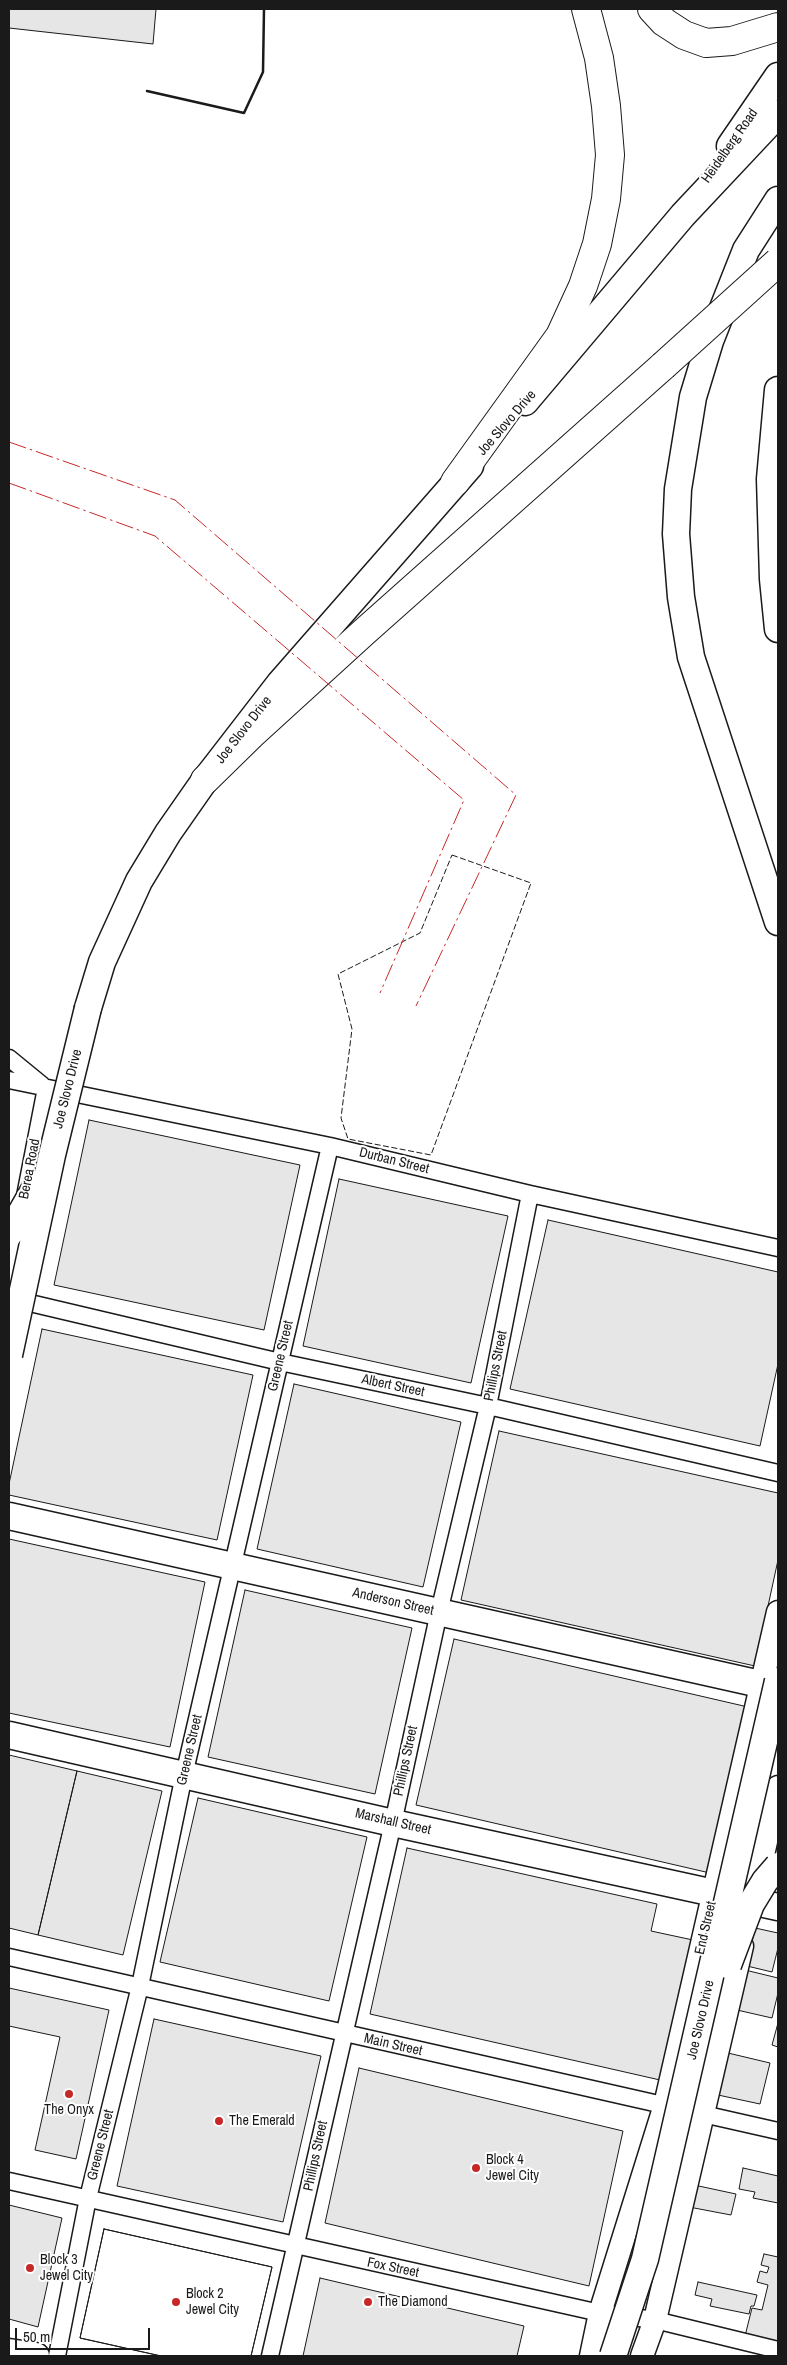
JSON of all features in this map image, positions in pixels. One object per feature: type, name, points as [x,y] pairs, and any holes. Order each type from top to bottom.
[{"type":"highway","points":[[455,482],[560,336],[583,286],[597,244],[606,198],[610,155],[606,106],[599,58],[586,9]]},
{"type":"highway","points":[[652,9],[664,22],[684,35],[706,43],[732,41],[778,27]]},
{"type":"highway","points":[[205,780],[251,735],[357,639],[778,262]]},
{"type":"main road","name":"Heidelberg Road","points":[[683,215],[778,76]]},
{"type":"main road","points":[[683,215],[778,114]]},
{"type":"main road","points":[[778,200],[746,250],[710,341],[693,397],[678,489],[676,534],[681,597],[691,657],[778,922]]},
{"type":"main road","name":"Joe Slovo Drive","points":[[9,1355],[52,1156],[88,1008],[102,962],[139,881],[168,833],[205,780],[280,683],[540,385],[683,215]]},
{"type":"main road","points":[[778,390],[776,433],[770,479],[772,570],[778,629]]},
{"type":"main road","points":[[9,1234],[52,1156]]},
{"type":"main road","name":"Anderson Street","points":[[9,1516],[773,1685]]},
{"type":"main road","name":"Joe Slovo Drive","points":[[613,2356],[645,2259],[690,2066],[773,1685]]},
{"type":"main road","name":"Marshall Street","points":[[9,1735],[393,1823],[778,1907]]},
{"type":"main road","points":[[690,2066],[751,1904],[765,1881],[778,1866]]},
{"type":"street","points":[[9,1058],[46,1088]]},
{"type":"street","name":"Durban Street","points":[[9,1080],[330,1146],[530,1194],[778,1248]]},
{"type":"street","name":"Berea Road","points":[[9,1280],[46,1088]]},
{"type":"street","name":"Greene Street","points":[[57,2356],[88,2198],[140,1986],[184,1775],[330,1146]]},
{"type":"street","name":"Phillips Street","points":[[270,2356],[393,1823],[439,1612],[488,1406],[530,1194]]},
{"type":"street","name":"Albert Street","points":[[9,1298],[280,1362],[488,1406],[778,1473]]},
{"type":"street","name":"End Street","points":[[591,2356],[600,2313],[665,2106],[715,1892],[773,1685],[778,1612]]},
{"type":"street","points":[[642,2356],[655,2320],[778,1787]]},
{"type":"street","name":"Main Street","points":[[9,1957],[778,2131]]},
{"type":"street","name":"Fox Street","points":[[9,2181],[600,2313],[655,2320],[778,2350]]},
{"type":"building","points":[[9,9],[156,9],[153,44],[9,28]]},
{"type":"building","points":[[89,1120],[300,1165],[264,1330],[54,1285]]},
{"type":"building","points":[[339,1179],[508,1216],[471,1383],[303,1346]]},
{"type":"building","points":[[548,1220],[778,1272],[778,1364],[760,1446],[510,1389]]},
{"type":"building","points":[[42,1329],[253,1375],[217,1540],[9,1495],[9,1484]]},
{"type":"building","points":[[294,1384],[461,1422],[423,1587],[257,1549]]},
{"type":"building","points":[[499,1431],[778,1493],[778,1560],[755,1666],[461,1600]]},
{"type":"building","points":[[9,1539],[205,1582],[170,1747],[9,1713]]},
{"type":"building","points":[[245,1590],[412,1628],[375,1794],[208,1757]]},
{"type":"building","points":[[454,1639],[748,1707],[710,1873],[416,1805]]},
{"type":"building","points":[[9,1755],[77,1771],[38,1935],[9,1928]]},
{"type":"building","points":[[77,1771],[162,1791],[123,1955],[38,1935]]},
{"type":"building","points":[[198,1798],[367,1837],[329,2001],[160,1962]]},
{"type":"building","points":[[407,1848],[657,1904],[651,1931],[693,1940],[660,2080],[370,2014]]},
{"type":"building","points":[[755,1928],[778,1933],[778,1948],[772,1972],[747,1966]]},
{"type":"building","points":[[745,1970],[778,1978],[778,1993],[772,2018],[737,2010]]},
{"type":"building","name":"The Onyx","points":[[9,1988],[109,2010],[76,2159],[35,2150],[60,2037],[9,2026]]},
{"type":"building","name":"The Emerald","points":[[154,2019],[321,2056],[283,2222],[117,2186]]},
{"type":"building","points":[[778,2023],[778,2047],[772,2045]]},
{"type":"building","points":[[728,2053],[770,2063],[760,2104],[718,2095]]},
{"type":"building","name":"Block 4 Jewel City","points":[[359,2068],[623,2131],[589,2286],[325,2223]]},
{"type":"building","points":[[743,2168],[778,2176],[778,2203],[753,2198],[755,2192],[739,2189]]},
{"type":"building","points":[[694,2185],[736,2194],[731,2215],[689,2207]]},
{"type":"building","name":"Block 3 Jewel City","points":[[9,2205],[62,2218],[38,2327],[9,2319]]},
{"type":"building","name":"Block 2 Jewel City","points":[[104,2229],[272,2267],[251,2356],[161,2356],[80,2338]]},
{"type":"building","name":"Block 2 Jewel City","points":[[104,2229],[272,2267],[251,2356],[161,2356],[80,2338]]},
{"type":"building","points":[[764,2254],[778,2257],[778,2344],[745,2336],[752,2308],[762,2310],[768,2285],[757,2282],[760,2271],[767,2273],[769,2267],[761,2265]]},
{"type":"building","name":"The Diamond","points":[[320,2278],[524,2326],[517,2356],[303,2356]]},
{"type":"building","points":[[698,2282],[757,2295],[754,2306],[751,2306],[749,2314],[710,2306],[712,2299],[695,2295]]},
{"type":"fence","points":[[452,855],[531,883],[431,1155],[348,1139],[341,1118],[352,1029],[338,974],[420,933],[452,855]]},
{"type":"wall","points":[[147,91],[244,113],[263,72],[264,9]]},
{"type":"power","points":[[9,442],[175,500],[516,795],[416,1006]]},
{"type":"power","points":[[9,483],[155,536],[464,800],[380,993]]},
{"type":"place","name":"The Onyx","points":[[69,2094]]},
{"type":"place","name":"The Emerald","points":[[219,2121]]},
{"type":"place","name":"Block 4 Jewel City","points":[[476,2168]]},
{"type":"place","name":"Block 3 Jewel City","points":[[30,2268]]},
{"type":"place","name":"Block 2 Jewel City","points":[[176,2302]]},
{"type":"place","name":"The Diamond","points":[[368,2302]]}]
